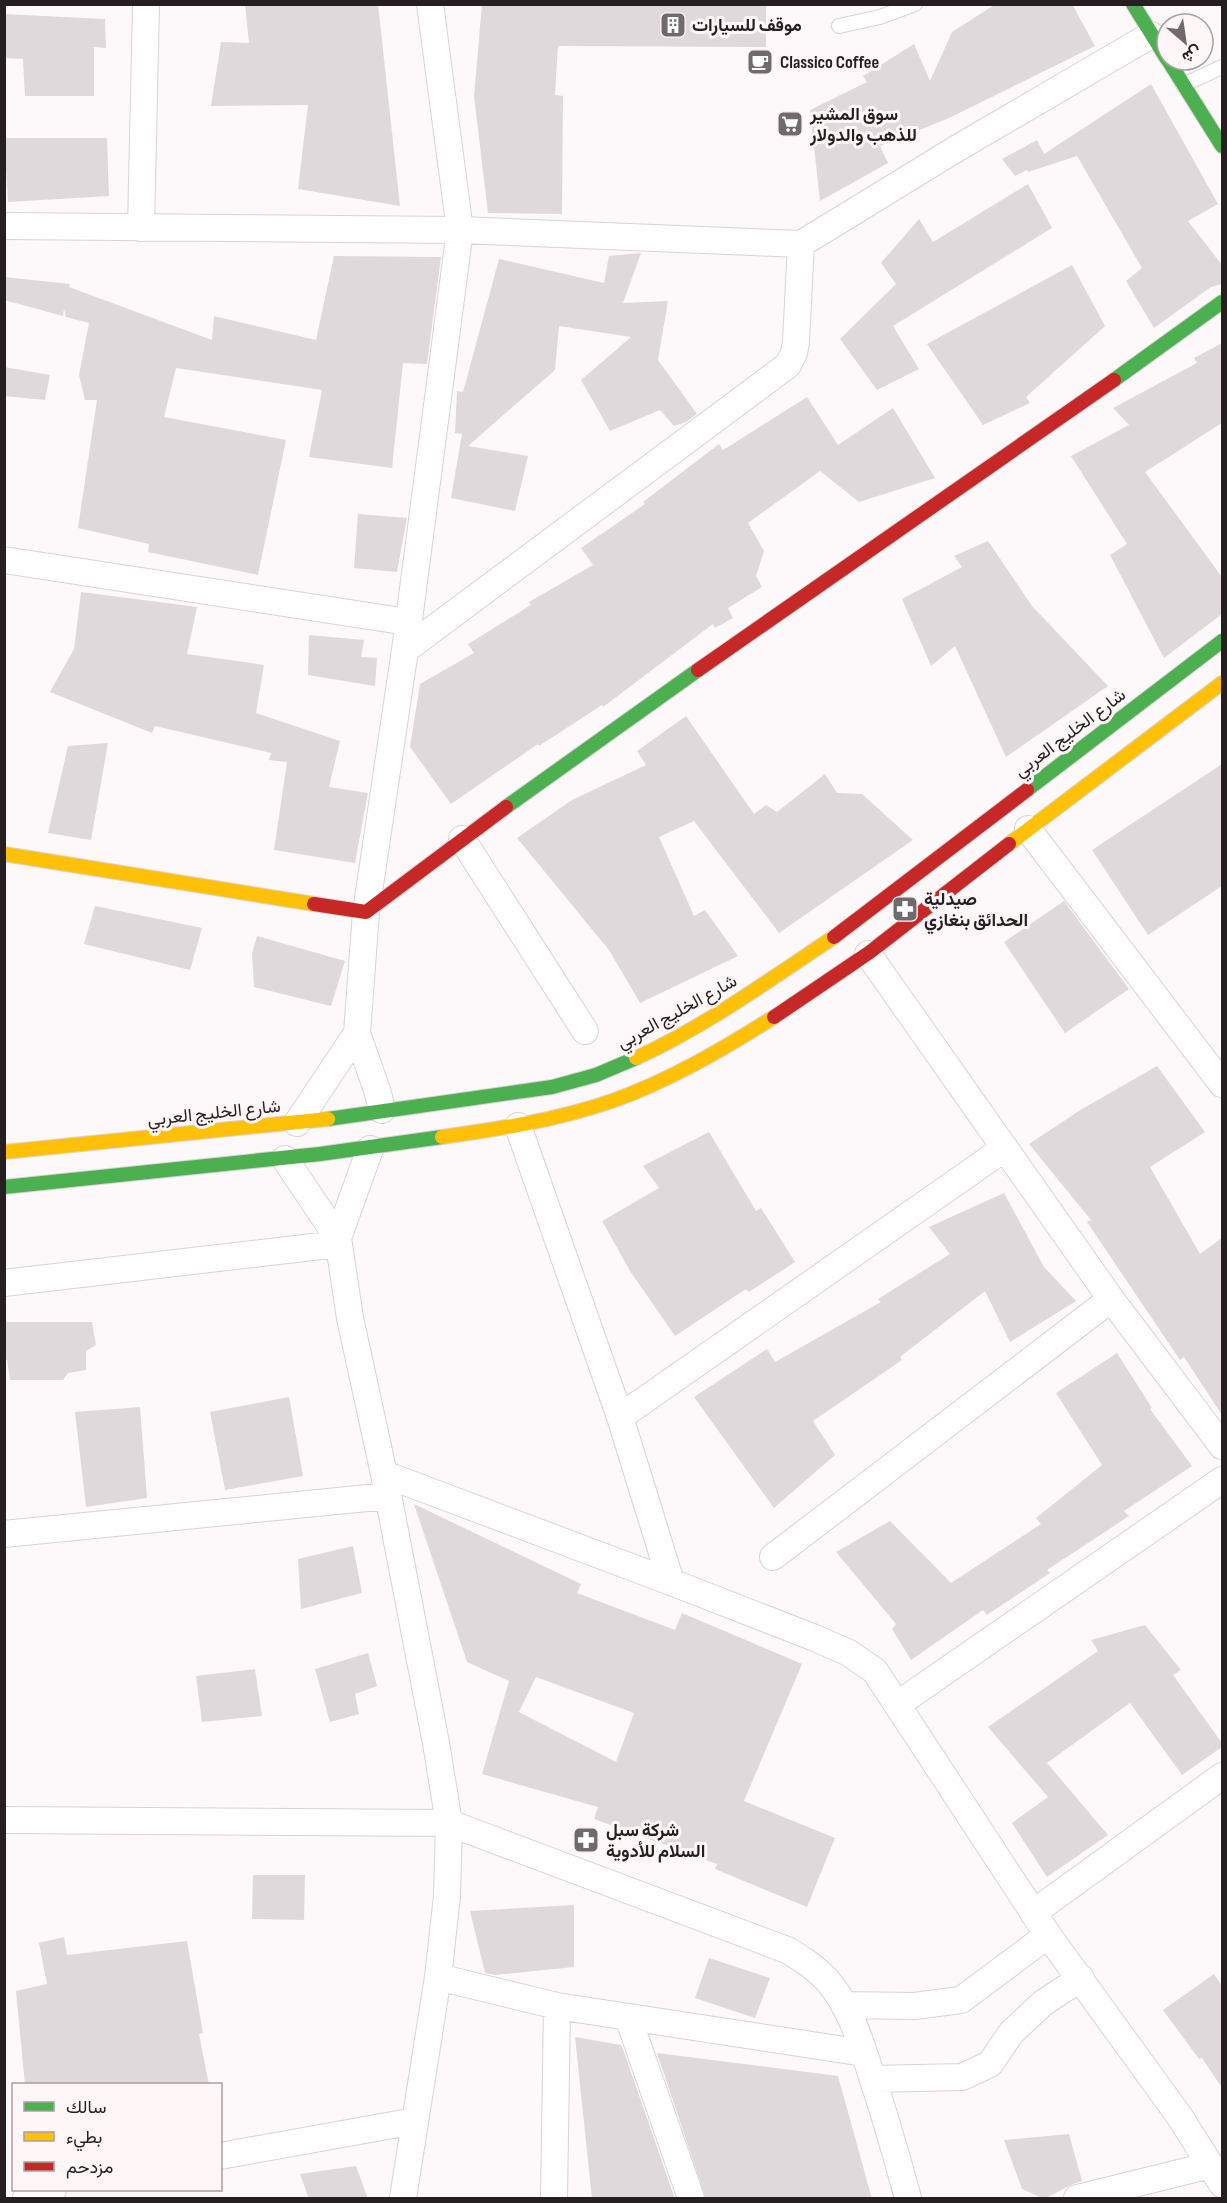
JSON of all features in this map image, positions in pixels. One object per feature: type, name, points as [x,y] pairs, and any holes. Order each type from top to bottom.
[{"type":"main road","points":[[1133,4],[1155,41]]},
{"type":"main road","points":[[1175,72],[1222,146]]},
{"type":"main road","points":[[4,854],[366,912],[462,839],[753,629],[1067,415],[1222,303]]},
{"type":"main road","name":"شارع الخليج العربي","points":[[4,1152],[297,1123],[552,1087],[596,1075],[662,1046],[718,1014],[845,930],[1222,641]]},
{"type":"main road","points":[[4,1187],[370,1149],[518,1126],[562,1116],[613,1100],[672,1074],[734,1042],[868,954],[1028,829],[1222,683]]},
{"type":"street","points":[[141,228],[146,4]]},
{"type":"street","points":[[382,1110],[357,1033],[366,912],[405,650],[460,230],[430,4]]},
{"type":"street","points":[[4,226],[460,230],[801,244],[956,149],[1151,35]]},
{"type":"street","points":[[405,650],[788,365],[796,342],[801,244]]},
{"type":"street","points":[[4,560],[408,622]]},
{"type":"street","points":[[1028,829],[1222,1083]]},
{"type":"street","points":[[462,839],[585,1030]]},
{"type":"street","points":[[868,954],[1111,1299],[1222,1446]]},
{"type":"street","points":[[297,1123],[357,1033]]},
{"type":"street","points":[[518,1126],[620,1418],[671,1582]]},
{"type":"street","points":[[620,1418],[1005,1148]]},
{"type":"street","points":[[338,1241],[370,1149]]},
{"type":"street","points":[[285,1159],[338,1241],[350,1318],[386,1485],[436,1743],[449,1823],[447,1896],[438,1977],[403,2199]]},
{"type":"street","points":[[4,1283],[338,1241]]},
{"type":"street","points":[[773,1557],[1111,1299]]},
{"type":"street","points":[[898,1704],[1222,1480]]},
{"type":"street","points":[[4,1534],[386,1485],[671,1582],[849,1653],[875,1671],[1048,1935],[1180,2117],[1217,2174],[1077,2199]]},
{"type":"street","points":[[1034,1913],[1220,1784]]},
{"type":"street","points":[[4,1820],[449,1823],[787,1950],[810,1964],[828,1981],[844,2005],[873,2079],[908,2199]]},
{"type":"street","points":[[844,2005],[914,2006],[961,2000],[1048,1935]]},
{"type":"street","points":[[438,1977],[557,2006],[864,2053]]},
{"type":"street","points":[[873,2079],[962,2077],[990,2064],[1011,2033],[1043,2003],[1081,1978]]},
{"type":"street","points":[[554,2199],[557,2006]]},
{"type":"street","points":[[628,2016],[691,2199]]},
{"type":"street","points":[[222,2156],[415,2121]]},
{"type":"street","points":[[26,2199],[50,2191]]},
{"type":"lane","points":[[840,26],[880,17],[915,4]]},
{"type":"lane","points":[[1184,85],[1222,67]]},
{"type":"building","points":[[245,4],[378,4],[400,206],[298,189],[308,105],[211,106],[221,42],[249,43]]},
{"type":"building","points":[[482,4],[766,4],[766,47],[558,46],[555,95],[563,96],[562,214],[488,213],[474,96]]},
{"type":"building","points":[[996,4],[1072,4],[1095,46],[949,118],[880,146],[888,163],[820,201],[810,110],[867,82],[863,76],[914,44],[930,81],[952,32]]},
{"type":"building","points":[[4,14],[105,19],[106,48],[94,47],[94,96],[25,96],[23,59],[4,58]]},
{"type":"building","points":[[1151,84],[1218,204],[1188,221],[1222,265],[1222,284],[1211,287],[1154,328],[1126,281],[1142,268],[1077,156],[1028,172],[1027,170],[1015,176],[1002,159],[1037,140],[1044,154]]},
{"type":"building","points":[[4,138],[107,138],[109,196],[8,202]]},
{"type":"building","points":[[1028,184],[1052,228],[893,326],[919,369],[877,390],[840,339],[896,284],[881,263],[919,219],[933,242]]},
{"type":"building","points":[[641,253],[623,303],[668,301],[658,360],[697,414],[686,422],[674,426],[660,410],[610,431],[581,380],[631,337],[559,326],[555,370],[468,446],[528,456],[515,511],[451,498],[462,434],[455,433],[457,391],[463,392],[499,259],[604,283],[609,256]]},
{"type":"building","points":[[334,256],[441,257],[427,364],[403,363],[392,468],[309,457],[322,390],[176,368],[164,417],[286,440],[258,575],[148,552],[149,544],[78,528],[97,400],[85,400],[79,375],[89,323],[66,317],[64,309],[63,316],[4,300],[4,277],[70,284],[69,287],[212,340],[214,316],[316,340]]},
{"type":"building","points":[[1072,265],[1105,326],[1026,397],[1030,403],[983,425],[927,344]]},
{"type":"building","points":[[1222,343],[1222,423],[1145,472],[1222,577],[1222,614],[1164,658],[1110,555],[1127,544],[1071,456],[1129,425],[1113,408],[1197,363],[1194,358]]},
{"type":"building","points":[[4,367],[50,375],[45,400],[4,396]]},
{"type":"building","points":[[807,397],[838,445],[893,408],[935,478],[859,502],[820,471],[748,523],[764,551],[756,576],[762,587],[728,608],[733,618],[715,628],[713,624],[603,707],[602,705],[539,746],[538,744],[451,804],[410,747],[420,684],[474,653],[468,644],[531,605],[529,602],[593,565],[581,548],[645,504],[643,502],[719,444],[723,450]]},
{"type":"building","points":[[358,514],[407,518],[397,572],[354,568]]},
{"type":"building","points":[[988,541],[1032,606],[1108,686],[1006,757],[955,646],[931,666],[902,599],[962,567],[954,556]]},
{"type":"building","points":[[81,592],[197,607],[187,654],[264,665],[256,713],[340,741],[329,787],[368,793],[355,863],[274,850],[287,762],[269,760],[271,753],[155,726],[152,733],[50,692],[74,649]]},
{"type":"building","points":[[309,635],[364,640],[361,657],[377,658],[375,686],[308,675]]},
{"type":"building","points":[[686,716],[754,814],[766,805],[777,812],[825,774],[837,793],[862,794],[913,840],[779,933],[694,821],[659,837],[694,916],[705,910],[738,956],[640,1003],[609,950],[517,838],[572,800],[646,765],[637,751]]},
{"type":"building","points":[[108,743],[91,840],[48,833],[68,746]]},
{"type":"building","points":[[1222,764],[1222,886],[1148,935],[1092,850]]},
{"type":"building","points":[[1064,901],[1129,989],[1065,1033],[1004,942]]},
{"type":"building","points":[[95,906],[202,928],[190,970],[84,944]]},
{"type":"building","points":[[257,936],[345,961],[331,1006],[254,987],[252,953]]},
{"type":"building","points":[[1157,1066],[1205,1132],[1150,1167],[1200,1254],[1222,1238],[1222,1415],[1184,1357],[1180,1360],[1087,1222],[1091,1220],[1029,1144],[1082,1109]]},
{"type":"building","points":[[709,1132],[756,1211],[761,1208],[795,1262],[749,1292],[746,1289],[675,1336],[630,1271],[602,1221],[659,1188],[643,1166]]},
{"type":"building","points":[[1004,1193],[1044,1267],[1076,1301],[1010,1342],[985,1291],[900,1357],[902,1360],[813,1421],[835,1455],[774,1508],[694,1397],[767,1349],[775,1362],[881,1302],[878,1299],[950,1254],[929,1227]]},
{"type":"building","points":[[4,1322],[92,1322],[96,1345],[86,1351],[86,1370],[68,1373],[63,1380],[10,1380],[7,1360],[4,1359]]},
{"type":"building","points":[[1117,1353],[1152,1408],[1150,1409],[1192,1466],[1124,1511],[1129,1516],[1047,1570],[1050,1573],[987,1615],[983,1610],[911,1660],[892,1629],[896,1624],[836,1552],[890,1521],[951,1583],[1041,1524],[1036,1518],[1102,1465],[1056,1393]]},
{"type":"building","points":[[289,1397],[303,1476],[225,1490],[210,1412]]},
{"type":"building","points":[[140,1407],[147,1498],[86,1507],[75,1412]]},
{"type":"building","points":[[414,1504],[581,1584],[577,1593],[675,1630],[682,1613],[802,1664],[744,1801],[835,1838],[807,1907],[715,1869],[717,1864],[594,1819],[598,1807],[482,1774],[509,1681],[467,1662]],"holes":[[[536,1677],[634,1713],[616,1762],[519,1712]]]},
{"type":"building","points":[[353,1546],[362,1593],[301,1609],[298,1559]]},
{"type":"building","points":[[1145,1625],[1181,1670],[1173,1675],[1222,1743],[1222,1747],[1182,1775],[1130,1703],[1047,1763],[1108,1835],[1047,1877],[1012,1823],[1048,1797],[988,1727],[1098,1651],[1091,1640]]},
{"type":"building","points":[[368,1653],[377,1686],[355,1694],[359,1714],[330,1722],[315,1669]]},
{"type":"building","points":[[255,1669],[262,1716],[202,1722],[196,1676]]},
{"type":"building","points":[[253,1875],[305,1875],[304,1920],[252,1919]]},
{"type":"building","points":[[574,1905],[574,1967],[495,1975],[485,1973],[470,1911]]},
{"type":"building","points":[[64,1937],[67,1955],[187,1941],[203,2033],[199,2034],[209,2083],[25,2083],[16,1991],[47,1984],[39,1943]]},
{"type":"building","points":[[709,1958],[770,1978],[755,2018],[695,1998]]},
{"type":"building","points":[[1214,1974],[1222,1986],[1222,2088],[1202,2058],[1199,2059],[1163,2010]]},
{"type":"building","points":[[575,2037],[621,2045],[675,2199],[592,2199]]},
{"type":"building","points":[[657,2053],[838,2076],[872,2199],[706,2199]]},
{"type":"building","points":[[1069,2134],[1082,2181],[1044,2199],[1022,2189],[1004,2140]]},
{"type":"building","points":[[356,2166],[368,2199],[309,2199],[300,2174]]},
{"type":"traffic: fast","points":[[1133,4],[1155,40]]},
{"type":"traffic: fast","points":[[1176,72],[1222,146]]},
{"type":"traffic: fast","points":[[1114,380],[1222,302]]},
{"type":"traffic: fast","points":[[1027,790],[1222,641]]},
{"type":"traffic: fast","points":[[506,807],[698,670]]},
{"type":"traffic: fast","points":[[328,1119],[552,1087],[596,1075],[636,1058]]},
{"type":"traffic: fast","points":[[4,1187],[320,1154],[442,1137]]},
{"type":"traffic: slow","points":[[1009,844],[1222,683]]},
{"type":"traffic: slow","points":[[4,854],[314,904]]},
{"type":"traffic: slow","points":[[636,1058],[712,1017],[834,937]]},
{"type":"traffic: slow","points":[[442,1137],[549,1119],[612,1101],[695,1064],[774,1017]]},
{"type":"traffic: slow","points":[[4,1152],[328,1119]]},
{"type":"traffic: jam","points":[[698,670],[1114,380]]},
{"type":"traffic: jam","points":[[834,937],[1027,790]]},
{"type":"traffic: jam","points":[[314,904],[366,912],[506,807]]},
{"type":"traffic: jam","points":[[774,1017],[870,952],[1009,844]]},
{"type":"place","name":"موقف للسيارات","points":[[673,25]]},
{"type":"place","name":"Classico Coffee","points":[[760,62]]},
{"type":"place","name":"سوق المشير للذهب والدولار","points":[[790,124]]},
{"type":"place","name":"صيدلية الحدائق بنغازي","points":[[905,909]]},
{"type":"place","name":"شركة سبل السلام للأدوية","points":[[586,1840]]}]
